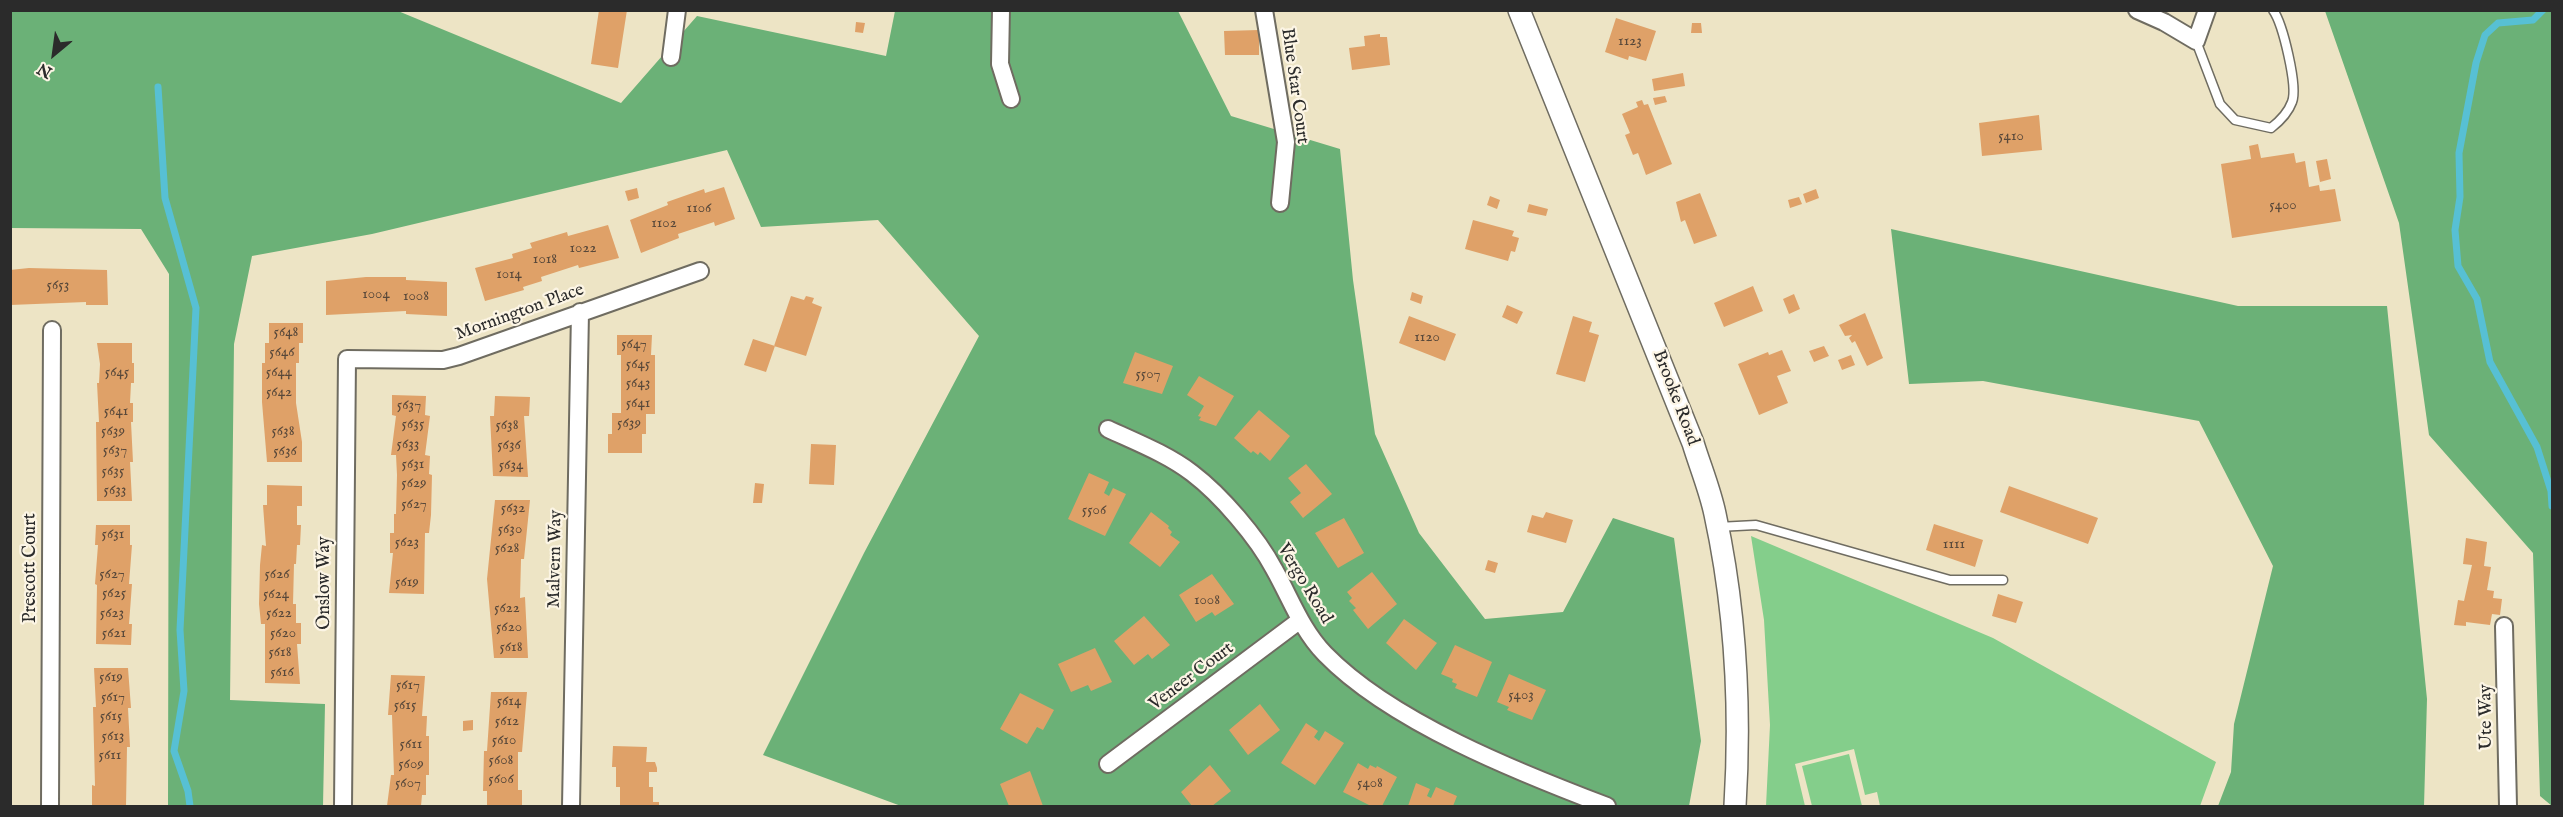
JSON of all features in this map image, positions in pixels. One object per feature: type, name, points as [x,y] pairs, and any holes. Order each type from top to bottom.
[{"type":"street","points":[[671,57],[677,10]]},
{"type":"street","points":[[1001,10],[1000,64],[1011,99]]},
{"type":"street","name":"Blue Star Court","points":[[1264,10],[1286,142],[1280,203]]},
{"type":"street","name":"Brooke Road","points":[[1520,10],[1693,443],[1717,527],[1733,612],[1737,689],[1736,807]]},
{"type":"street","points":[[2137,10],[2196,41],[2207,10]]},
{"type":"street","name":"Mornington Place","points":[[347,359],[442,360],[700,271]]},
{"type":"street","name":"Malvern Way","points":[[571,807],[580,312]]},
{"type":"street","name":"Prescott Court","points":[[50,807],[52,330]]},
{"type":"street","name":"Onslow Way","points":[[343,807],[347,359]]},
{"type":"street","name":"Vergo Road","points":[[1108,429],[1151,448],[1193,473],[1238,519],[1274,568],[1299,621],[1326,655],[1372,694],[1432,729],[1607,807]]},
{"type":"street","name":"Veneer Court","points":[[1108,764],[1299,621]]},
{"type":"street","name":"Ute Way","points":[[2504,626],[2508,807]]},
{"type":"lane","points":[[2196,41],[2220,104],[2235,120],[2271,128],[2283,119],[2293,100],[2283,34],[2279,18],[2273,10]]},
{"type":"lane","points":[[1717,527],[1756,525],[1950,580],[2003,580]]},
{"type":"green space","points":[[11,11],[398,11],[621,103],[697,16],[886,56],[895,11],[1178,11],[1231,116],[1340,149],[1353,280],[1375,434],[1419,533],[1485,619],[1563,612],[1613,518],[1674,538],[1701,741],[1689,806],[901,806],[763,755],[864,553],[979,336],[878,220],[761,227],[727,150],[372,234],[252,256],[234,344],[230,700],[325,704],[323,806],[168,806],[169,274],[141,229],[11,228]]},
{"type":"green space","points":[[2325,11],[2552,11],[2552,806],[2540,796],[2533,553],[2429,435],[2399,223]]},
{"type":"green space","points":[[1891,229],[2238,306],[2387,306],[2427,699],[2424,806],[2218,806],[2231,772],[2234,724],[2273,566],[2199,421],[1983,381],[1909,384]]},
{"type":"green space","points":[[1751,536],[1993,638],[2216,762],[2200,806],[1880,806],[1877,792],[1865,795],[1854,749],[1795,764],[1805,806],[1766,806],[1770,725],[1764,620]]},
{"type":"green space","points":[[1849,754],[1862,806],[1812,806],[1802,766]]},
{"type":"building","points":[[599,10],[627,10],[618,68],[591,64]]},
{"type":"building","points":[[1616,18],[1656,31],[1646,61],[1629,56],[1628,60],[1605,52]]},
{"type":"building","points":[[856,22],[865,23],[863,33],[855,32]]},
{"type":"building","points":[[1692,23],[1701,23],[1702,33],[1691,33]]},
{"type":"building","points":[[1259,30],[1259,55],[1225,55],[1224,31]]},
{"type":"building","points":[[1380,34],[1380,37],[1387,37],[1390,65],[1352,70],[1349,48],[1365,46],[1364,36]]},
{"type":"building","points":[[1683,73],[1685,86],[1654,91],[1652,79]]},
{"type":"building","points":[[1665,96],[1667,102],[1655,105],[1653,98]]},
{"type":"building","points":[[1642,100],[1644,105],[1648,104],[1672,164],[1646,175],[1638,153],[1633,155],[1625,135],[1630,133],[1622,114],[1638,107],[1636,102]]},
{"type":"building","points":[[2039,115],[2042,150],[1982,156],[1979,123]]},
{"type":"building","points":[[2258,144],[2261,158],[2294,153],[2296,163],[2305,161],[2309,187],[2319,185],[2320,191],[2335,189],[2341,221],[2232,238],[2221,164],[2251,159],[2249,146]]},
{"type":"building","points":[[2327,159],[2331,179],[2320,182],[2316,161]]},
{"type":"building","points":[[724,187],[735,219],[715,226],[714,222],[678,234],[679,238],[641,253],[630,220],[668,205],[667,202],[704,189],[705,193]]},
{"type":"building","points":[[637,188],[639,198],[628,201],[625,191]]},
{"type":"building","points":[[1816,189],[1819,198],[1806,203],[1803,194]]},
{"type":"building","points":[[1700,193],[1717,236],[1694,244],[1685,220],[1681,222],[1676,202]]},
{"type":"building","points":[[1490,196],[1500,200],[1497,209],[1487,205]]},
{"type":"building","points":[[1799,197],[1802,204],[1790,208],[1788,200]]},
{"type":"building","points":[[1529,204],[1548,209],[1546,216],[1527,212]]},
{"type":"building","points":[[1473,220],[1514,231],[1512,236],[1519,238],[1515,252],[1511,251],[1508,261],[1465,249]]},
{"type":"building","points":[[608,225],[619,258],[579,268],[578,265],[541,277],[542,281],[523,287],[524,290],[485,301],[475,268],[513,258],[512,254],[532,248],[530,243],[567,232],[568,236]]},
{"type":"building","points":[[29,268],[107,270],[108,305],[86,305],[86,302],[10,305],[10,270]]},
{"type":"building","points":[[366,277],[406,277],[406,280],[447,282],[447,316],[406,314],[406,311],[326,315],[326,281]]},
{"type":"building","points":[[1753,286],[1763,311],[1724,327],[1714,303]]},
{"type":"building","points":[[1412,292],[1423,296],[1421,304],[1410,300]]},
{"type":"building","points":[[1794,294],[1800,309],[1789,314],[1783,299]]},
{"type":"building","points":[[791,296],[804,300],[806,296],[814,298],[812,303],[822,307],[806,356],[774,346]]},
{"type":"building","points":[[1507,305],[1523,312],[1517,324],[1502,317]]},
{"type":"building","points":[[1865,313],[1883,358],[1867,366],[1855,341],[1852,343],[1849,338],[1852,335],[1845,336],[1839,325]]},
{"type":"building","points":[[1409,316],[1456,334],[1445,361],[1399,343]]},
{"type":"building","points":[[1573,316],[1592,322],[1589,332],[1599,335],[1585,382],[1556,374]]},
{"type":"building","points":[[269,323],[303,323],[303,343],[299,343],[299,363],[296,363],[296,403],[302,442],[302,462],[267,462],[262,402],[262,363],[265,363],[265,343],[269,343]]},
{"type":"building","points":[[617,335],[652,335],[651,355],[655,355],[655,414],[646,414],[646,434],[642,434],[642,453],[608,453],[608,434],[612,434],[612,413],[621,413],[621,355],[617,355]]},
{"type":"building","points":[[753,339],[775,346],[766,372],[744,365]]},
{"type":"building","points":[[97,343],[132,343],[134,383],[131,383],[130,403],[133,403],[133,422],[131,422],[133,462],[130,462],[132,501],[97,501],[96,422],[99,422],[97,383],[99,383],[100,364]]},
{"type":"building","points":[[1824,346],[1829,356],[1814,362],[1809,351]]},
{"type":"building","points":[[1782,350],[1791,371],[1777,376],[1788,403],[1759,415],[1738,364],[1768,352],[1769,355]]},
{"type":"building","points":[[1135,352],[1173,366],[1162,394],[1123,383]]},
{"type":"building","points":[[1851,355],[1855,365],[1842,370],[1838,360]]},
{"type":"building","points":[[1199,376],[1234,396],[1216,426],[1199,420],[1201,417],[1198,416],[1204,406],[1187,395]]},
{"type":"building","points":[[392,395],[426,396],[425,415],[430,416],[425,455],[430,456],[429,474],[432,475],[431,515],[429,533],[425,533],[424,594],[389,593],[393,553],[390,553],[390,533],[394,533],[397,475],[396,455],[391,455],[396,416],[392,415]]},
{"type":"building","points":[[495,396],[530,397],[529,416],[524,416],[528,477],[493,476],[490,416],[494,416]]},
{"type":"building","points":[[1259,410],[1290,436],[1270,461],[1260,452],[1258,455],[1253,451],[1251,453],[1234,438]]},
{"type":"building","points":[[811,444],[836,445],[834,485],[809,484]]},
{"type":"building","points":[[1306,464],[1332,494],[1303,518],[1290,502],[1301,493],[1288,478]]},
{"type":"building","points":[[1089,473],[1109,482],[1104,493],[1109,496],[1113,488],[1126,494],[1105,536],[1068,519]]},
{"type":"building","points":[[755,483],[764,484],[762,503],[753,503]]},
{"type":"building","points":[[267,485],[302,486],[302,506],[297,506],[297,525],[301,525],[300,545],[297,545],[296,564],[294,564],[293,604],[296,604],[296,623],[301,623],[301,644],[297,644],[300,684],[265,683],[265,624],[261,624],[259,604],[262,545],[266,546],[263,505],[267,505]]},
{"type":"building","points":[[2009,486],[2098,518],[2088,544],[2000,512]]},
{"type":"building","points":[[495,500],[530,500],[524,559],[521,559],[520,598],[525,597],[528,658],[494,658],[487,579]]},
{"type":"building","points":[[1151,512],[1169,526],[1172,532],[1170,535],[1180,542],[1160,567],[1129,543]]},
{"type":"building","points":[[1546,512],[1573,520],[1566,543],[1527,532],[1532,515],[1543,518]]},
{"type":"building","points":[[1344,518],[1364,553],[1338,568],[1315,533]]},
{"type":"building","points":[[1934,524],[1983,540],[1975,567],[1926,550]]},
{"type":"building","points":[[96,525],[130,525],[130,545],[132,545],[129,584],[132,584],[129,624],[132,624],[131,645],[96,644],[97,585],[95,584],[98,545],[95,545]]},
{"type":"building","points":[[2466,538],[2487,542],[2484,566],[2491,567],[2487,590],[2494,591],[2493,598],[2502,599],[2500,615],[2492,614],[2490,625],[2466,622],[2466,626],[2454,625],[2458,600],[2464,601],[2472,565],[2463,564]]},
{"type":"building","points":[[1488,560],[1498,563],[1495,573],[1485,570]]},
{"type":"building","points":[[1372,572],[1397,604],[1368,629],[1353,610],[1356,608],[1349,601],[1352,598],[1347,592]]},
{"type":"building","points":[[1212,574],[1234,604],[1215,616],[1212,612],[1196,622],[1179,595]]},
{"type":"building","points":[[1998,594],[2023,602],[2016,623],[1992,616]]},
{"type":"building","points":[[1144,616],[1170,645],[1152,659],[1148,654],[1134,665],[1114,641]]},
{"type":"building","points":[[1404,619],[1437,643],[1416,670],[1386,643]]},
{"type":"building","points":[[1455,645],[1492,662],[1477,697],[1455,688],[1457,684],[1452,682],[1453,679],[1441,674]]},
{"type":"building","points":[[1095,648],[1112,682],[1091,691],[1088,685],[1071,692],[1058,664]]},
{"type":"building","points":[[94,668],[128,668],[131,708],[128,708],[130,747],[127,747],[126,806],[92,806],[92,785],[95,786]]},
{"type":"building","points":[[1509,674],[1546,690],[1532,720],[1507,710],[1509,707],[1497,702]]},
{"type":"building","points":[[391,675],[425,676],[422,716],[427,716],[429,775],[426,775],[426,795],[422,795],[421,806],[387,806],[391,775],[394,775],[392,715],[388,715]]},
{"type":"building","points":[[491,692],[527,692],[522,752],[518,752],[518,790],[522,790],[522,806],[487,806],[487,791],[483,791],[484,751],[487,751]]},
{"type":"building","points":[[1020,693],[1054,710],[1043,730],[1037,727],[1027,744],[1000,729]]},
{"type":"building","points":[[1260,704],[1280,730],[1248,755],[1229,730]]},
{"type":"building","points":[[473,720],[473,730],[463,731],[463,721]]},
{"type":"building","points":[[1306,723],[1318,731],[1314,737],[1319,741],[1325,731],[1344,743],[1315,785],[1281,763]]},
{"type":"building","points":[[613,746],[647,747],[646,762],[655,762],[657,768],[657,772],[649,772],[649,787],[653,787],[653,802],[659,802],[659,806],[620,806],[620,787],[616,787],[616,767],[612,767]]},
{"type":"building","points":[[1358,763],[1368,769],[1370,765],[1376,768],[1377,766],[1397,777],[1382,806],[1371,806],[1343,792]]},
{"type":"building","points":[[1210,765],[1231,791],[1212,806],[1192,806],[1181,792]]},
{"type":"building","points":[[1030,771],[1043,806],[1009,806],[1000,784]]},
{"type":"building","points":[[1416,783],[1430,789],[1427,796],[1431,798],[1436,787],[1457,796],[1453,806],[1408,806]]},
{"type":"waterway","points":[[2543,10],[2533,20],[2498,23],[2485,35],[2476,63],[2459,153],[2460,197],[2455,230],[2458,266],[2477,299],[2490,362],[2537,447],[2551,491],[2552,506]]},
{"type":"waterway","points":[[158,87],[165,198],[196,308],[180,630],[184,691],[174,751],[188,791],[190,806]]}]
